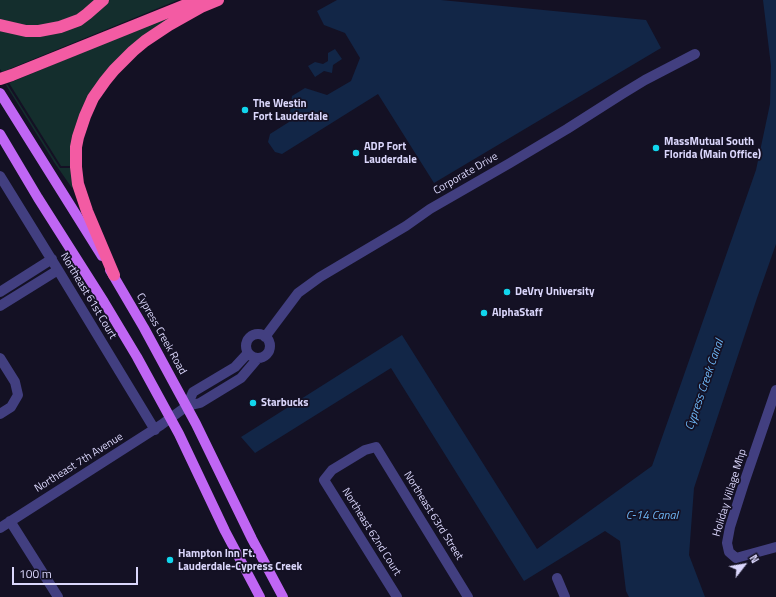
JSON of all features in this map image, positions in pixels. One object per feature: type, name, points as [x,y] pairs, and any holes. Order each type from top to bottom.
[{"type":"highway","points":[[0,25],[26,31],[39,31],[60,27],[79,20],[103,0]]},
{"type":"highway","points":[[0,79],[198,0]]},
{"type":"highway","points":[[114,275],[87,211],[78,184],[76,147],[84,116],[105,81],[133,51],[169,25],[201,7],[218,0]]},
{"type":"main road","name":"Cypress Creek Road","points":[[0,93],[114,275],[144,328],[187,406],[248,532],[283,597]]},
{"type":"main road","points":[[0,134],[122,332],[170,419],[225,531],[260,597]]},
{"type":"street","name":"Corporate Drive","points":[[265,336],[298,292],[320,276],[406,226],[430,209],[510,163],[645,80],[695,54]]},
{"type":"street","name":"Northeast 61st Court","points":[[0,176],[155,430]]},
{"type":"street","points":[[0,292],[52,259]]},
{"type":"street","points":[[0,306],[58,270]]},
{"type":"street","points":[[258,334],[265,336],[270,343],[270,350],[265,356],[258,358],[251,356],[248,353],[246,346],[248,339],[251,336],[258,334]]},
{"type":"street","points":[[170,419],[187,406],[194,392],[235,367],[248,353]]},
{"type":"street","points":[[0,358],[15,382],[18,395],[11,407],[0,414]]},
{"type":"street","points":[[187,406],[200,404],[241,378],[258,358]]},
{"type":"street","name":"Holiday Village Mhp","points":[[775,395],[744,483],[730,527],[727,544],[729,552],[736,558],[776,547]]},
{"type":"street","name":"Northeast 7th Avenue","points":[[0,528],[170,419]]},
{"type":"street","name":"Northeast 62nd Court","points":[[376,447],[365,450],[332,470],[324,480],[397,597]]},
{"type":"street","name":"Northeast 63rd Street","points":[[376,447],[464,596]]},
{"type":"street","points":[[10,521],[58,597]]},
{"type":"street","points":[[557,578],[565,597]]},
{"type":"green space","points":[[0,0],[96,0],[77,15],[46,26],[29,26],[0,20]]},
{"type":"green space","points":[[108,0],[178,0],[2,72],[0,69],[0,29],[39,35]]},
{"type":"green space","points":[[177,13],[102,78],[71,166],[61,166],[9,83]]},
{"type":"green space","points":[[7,84],[60,168],[72,168],[74,186],[72,188],[54,162],[6,85]]},
{"type":"water","points":[[337,0],[441,0],[646,20],[661,48],[434,183],[378,94],[282,154],[275,152],[268,142],[270,134],[289,122],[292,96],[305,88],[327,95],[351,81],[360,58],[345,33],[324,25],[317,11]]},
{"type":"water","name":"C-14 Canal","points":[[763,0],[776,0],[776,244],[694,488],[689,555],[705,597],[629,597],[626,591],[620,541],[605,531],[524,581],[391,368],[255,453],[241,437],[402,335],[537,549],[652,466],[756,170],[770,104],[771,66]]},
{"type":"water","points":[[335,49],[342,59],[333,65],[332,73],[324,71],[315,77],[308,66],[315,62],[323,64],[328,61],[328,53]]},
{"type":"place","name":"The Westin Fort Lauderdale","points":[[245,110]]},
{"type":"place","name":"MassMutual South Florida (Main Office)","points":[[656,148]]},
{"type":"place","name":"ADP Fort Lauderdale","points":[[356,153]]},
{"type":"place","name":"DeVry University","points":[[507,292]]},
{"type":"place","name":"AlphaStaff","points":[[484,313]]},
{"type":"place","name":"Starbucks","points":[[253,403]]},
{"type":"place","name":"Hampton Inn Ft. Lauderdale-Cypress Creek","points":[[170,560]]},
{"type":"water label","name":"Cypress Creek Canal","points":[[705,385]]}]
